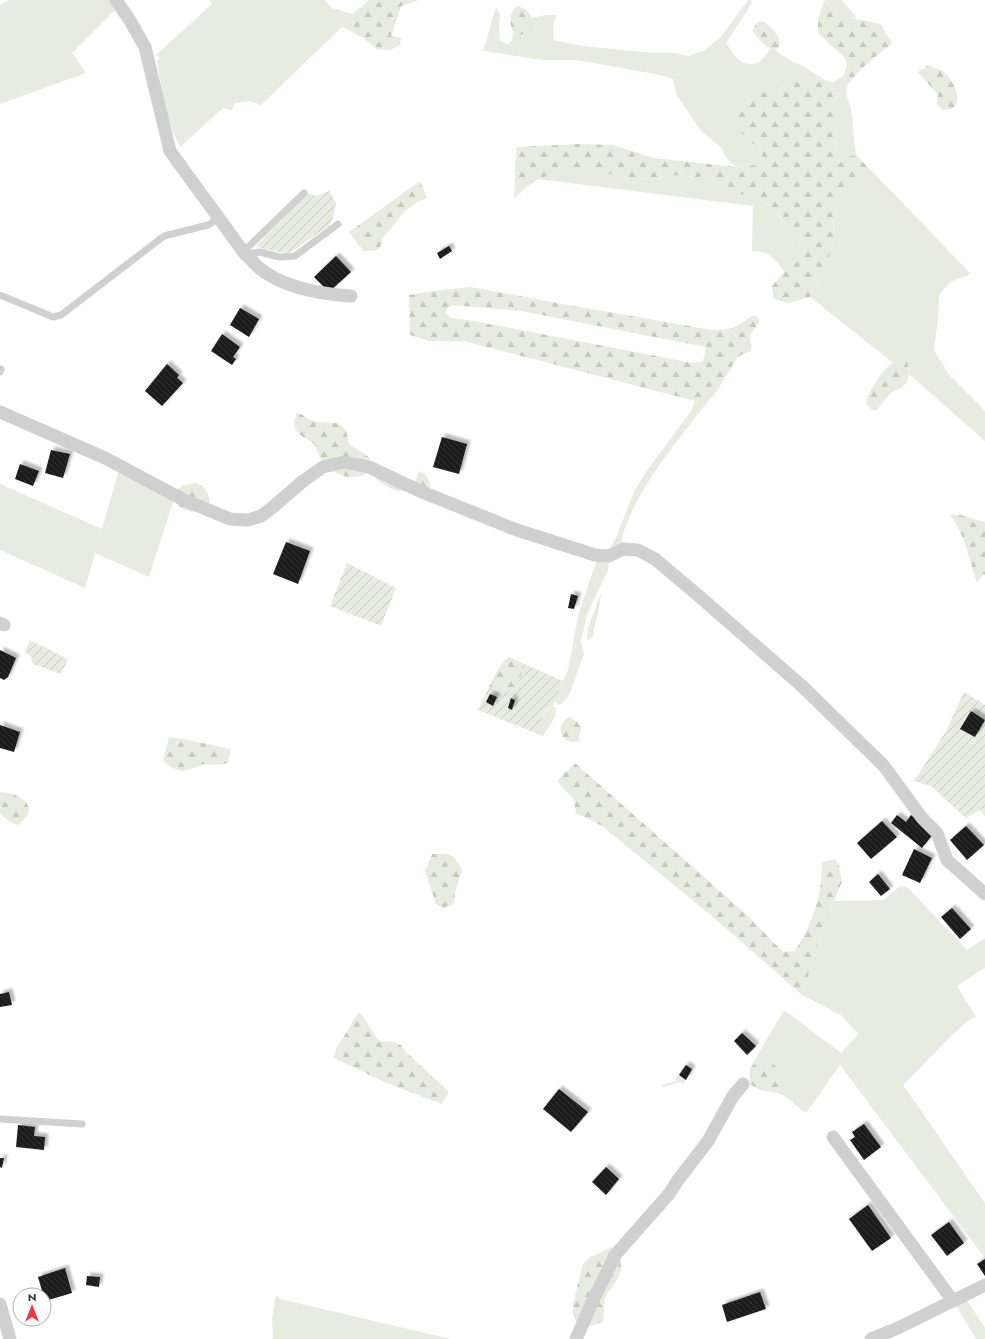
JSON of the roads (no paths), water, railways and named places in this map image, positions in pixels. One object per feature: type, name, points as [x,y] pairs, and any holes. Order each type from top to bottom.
[{"type":"street","points":[[116,0],[130,19],[145,47],[170,152],[245,252],[259,268],[282,281],[307,290],[351,296]]},
{"type":"street","points":[[0,412],[105,458],[184,500],[230,519],[248,520],[261,516],[303,481],[323,467],[344,462],[369,467],[422,492],[517,530],[595,555],[610,556],[623,549],[638,550],[655,559],[803,687],[884,766],[922,818],[937,832],[947,860],[985,894]]},
{"type":"street","points":[[576,1339],[616,1254],[669,1194],[708,1141],[733,1096],[743,1084]]},
{"type":"street","points":[[833,1137],[953,1301]]},
{"type":"street","points":[[871,1339],[898,1328],[985,1285]]},
{"type":"street","points":[[0,1304],[10,1339]]},
{"type":"lane","points":[[245,252],[304,193]]},
{"type":"lane","points":[[0,295],[53,317],[61,315],[164,236],[208,225],[219,218]]},
{"type":"lane","points":[[245,252],[260,252],[279,257],[295,256],[338,224]]},
{"type":"lane","points":[[0,1119],[82,1124]]}]
